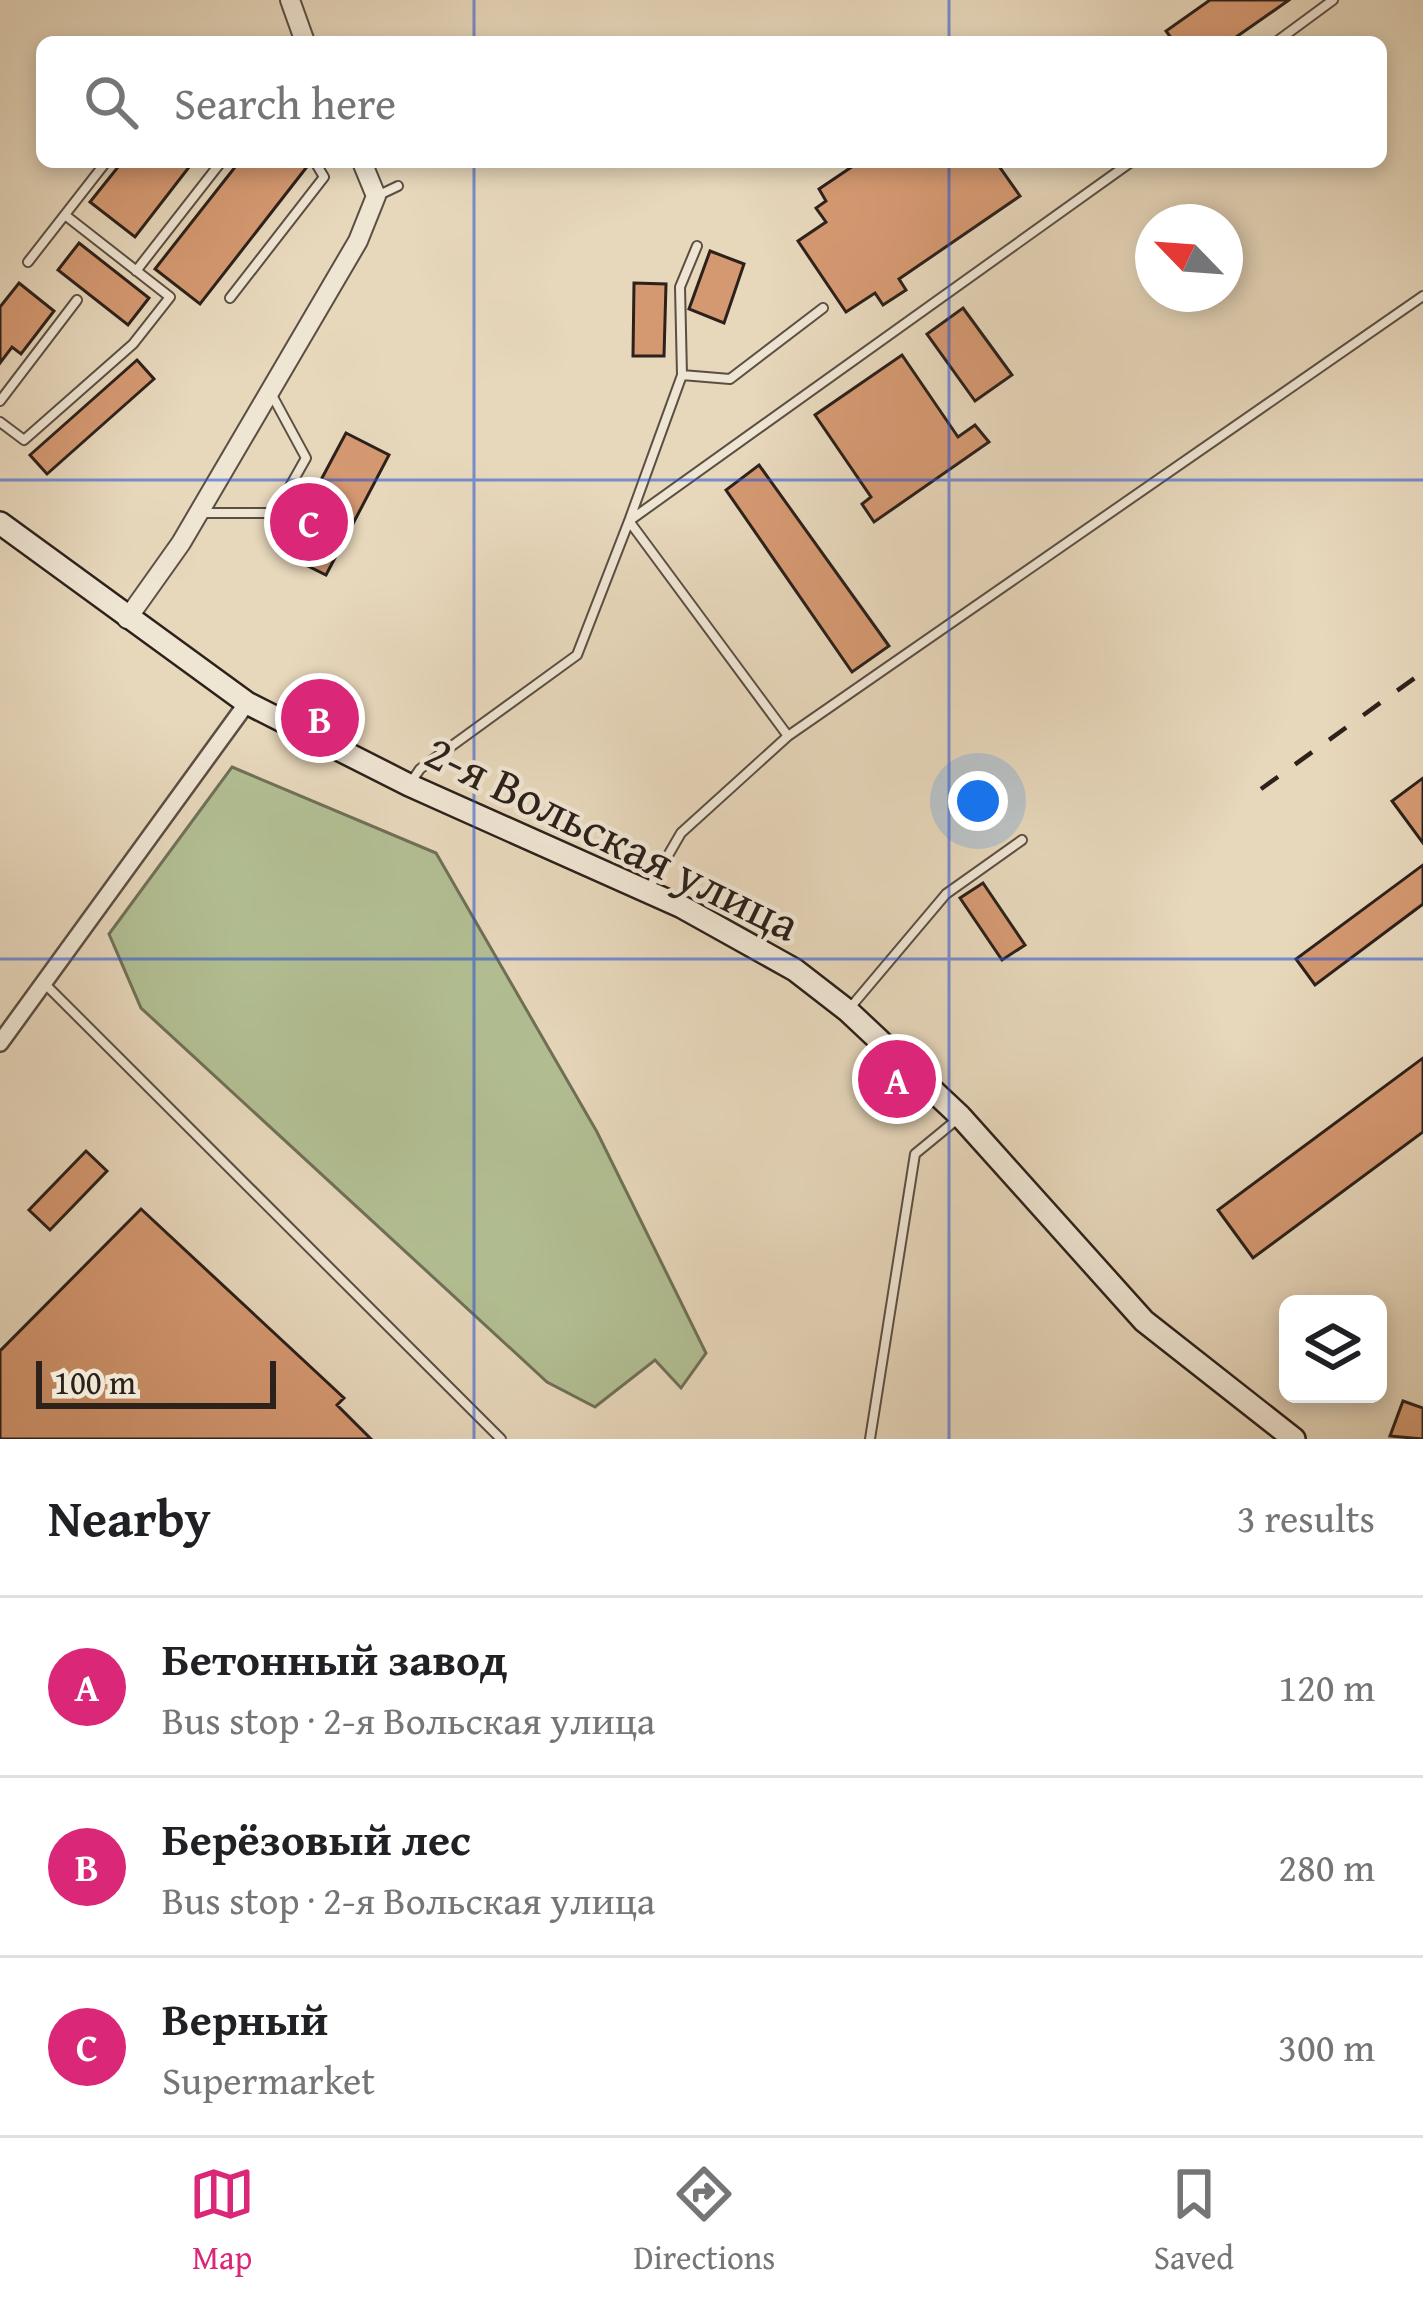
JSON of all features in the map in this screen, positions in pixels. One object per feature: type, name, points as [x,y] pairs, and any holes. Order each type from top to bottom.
[{"type":"main road","name":"2-я Вольская улица","points":[[0,523],[248,704],[409,784],[647,891],[760,949],[848,1011],[960,1116],[1144,1321],[1289,1438]]},
{"type":"street","points":[[290,0],[302,36]]},
{"type":"street","points":[[127,619],[199,513],[358,241],[376,196],[364,168]]},
{"type":"street","points":[[0,1043],[248,704]]},
{"type":"lane","points":[[1284,36],[1333,0]]},
{"type":"lane","points":[[28,262],[101,168]]},
{"type":"lane","points":[[136,271],[216,168]]},
{"type":"lane","points":[[230,298],[324,177],[319,168]]},
{"type":"lane","points":[[629,521],[1123,168]]},
{"type":"lane","points":[[376,196],[398,187]]},
{"type":"lane","points":[[0,422],[24,440],[133,344],[170,297],[65,215]]},
{"type":"lane","points":[[409,784],[421,769],[577,655],[682,375],[680,287],[697,246]]},
{"type":"lane","points":[[647,891],[681,833],[788,736],[1423,296]]},
{"type":"lane","points":[[0,401],[77,300]]},
{"type":"lane","points":[[682,375],[730,380],[823,308]]},
{"type":"lane","points":[[199,513],[275,513],[306,458],[270,392]]},
{"type":"lane","points":[[629,521],[788,736]]},
{"type":"lane","points":[[848,1011],[946,894],[1022,840]]},
{"type":"lane","points":[[44,983],[501,1439]]},
{"type":"lane","points":[[870,1439],[915,1154],[960,1116]]},
{"type":"green space","points":[[232,767],[436,853],[597,1132],[706,1353],[681,1388],[655,1360],[595,1407],[547,1382],[141,1008],[109,934]]},
{"type":"building","points":[[1210,0],[1289,0],[1238,36],[1170,36],[1166,31]]},
{"type":"building","points":[[117,168],[188,168],[135,237],[90,202]]},
{"type":"building","points":[[234,168],[306,168],[200,304],[155,269]]},
{"type":"building","points":[[850,168],[1000,168],[1020,196],[899,279],[906,290],[883,305],[875,293],[846,312],[798,241],[826,222],[816,208],[826,201],[819,189]]},
{"type":"building","points":[[79,243],[149,298],[128,325],[58,270]]},
{"type":"building","points":[[710,251],[744,264],[724,323],[689,309]]},
{"type":"building","points":[[19,283],[54,311],[21,354],[12,347],[0,363],[0,307]]},
{"type":"building","points":[[634,283],[666,284],[664,356],[633,356]]},
{"type":"building","points":[[963,308],[1012,375],[975,401],[927,334]]},
{"type":"building","points":[[902,355],[958,437],[975,425],[989,442],[874,522],[862,504],[871,497],[815,415]]},
{"type":"building","points":[[137,360],[154,379],[47,474],[30,455]]},
{"type":"building","points":[[346,433],[389,455],[326,575],[282,553],[296,526],[288,522],[297,504],[306,508]]},
{"type":"building","points":[[759,465],[889,646],[852,672],[726,490]]},
{"type":"building","points":[[1423,778],[1423,843],[1392,801]]},
{"type":"building","points":[[1423,865],[1423,904],[1315,985],[1296,959]]},
{"type":"building","points":[[983,883],[1025,945],[1002,960],[960,898]]},
{"type":"building","points":[[1423,1058],[1423,1132],[1253,1258],[1218,1210]]},
{"type":"building","points":[[86,1151],[107,1171],[50,1230],[29,1210]]},
{"type":"building","points":[[141,1209],[344,1398],[337,1405],[371,1439],[0,1439],[0,1351]]},
{"type":"building","points":[[1403,1401],[1423,1408],[1423,1439],[1390,1436]]},
{"type":"railway","points":[[1261,789],[1423,672]]},
{"type":"place","name":"Верный","points":[[309,522]]},
{"type":"place","name":"Берёзовый лес","points":[[320,718]]},
{"type":"place","name":"Бетонный завод","points":[[897,1079]]}]
